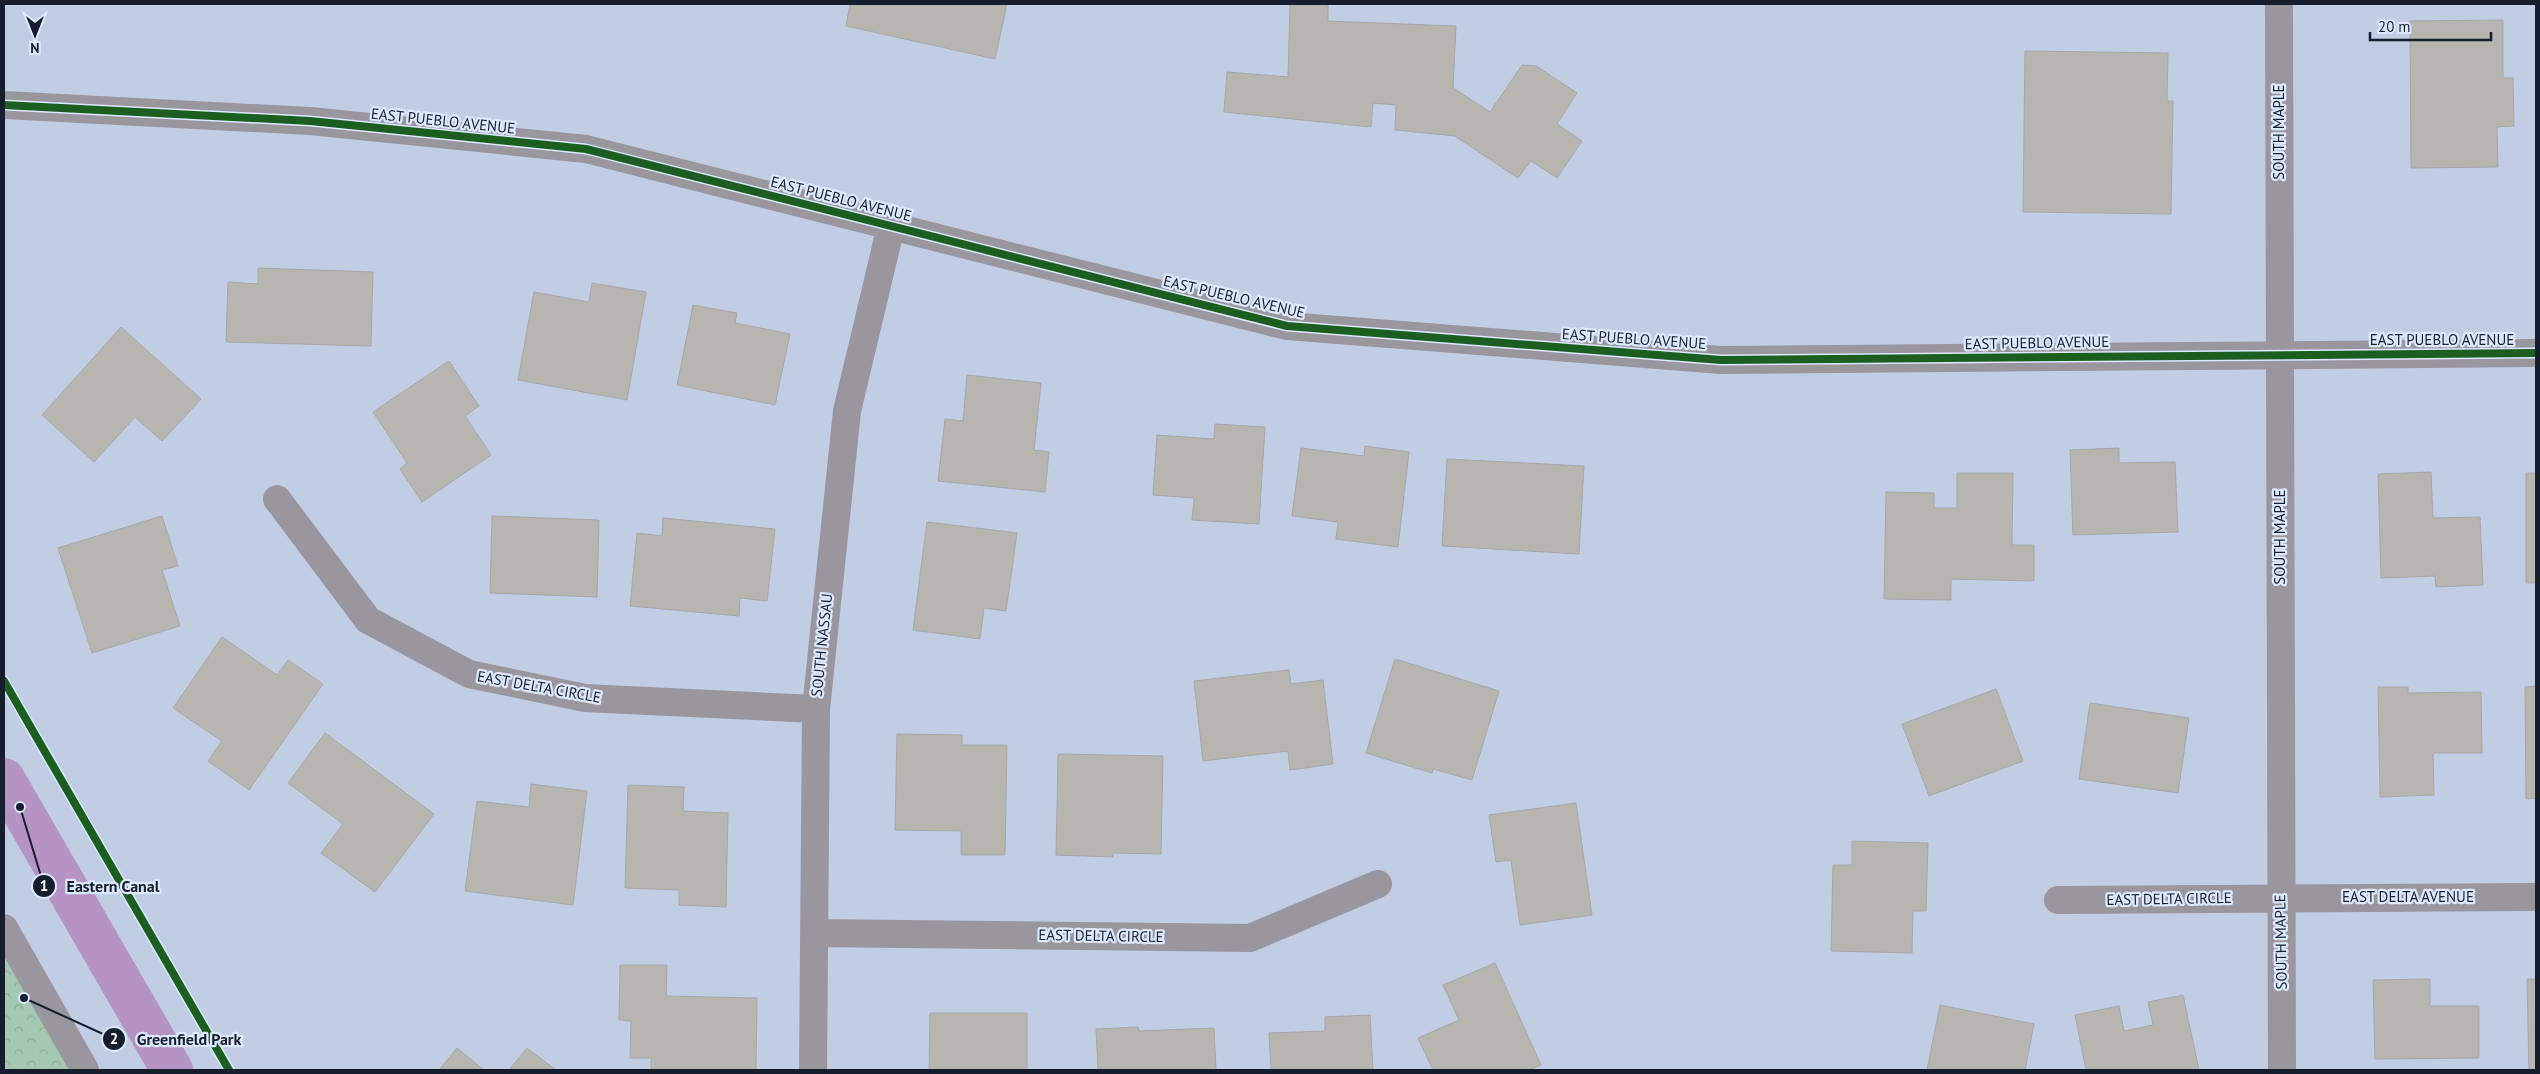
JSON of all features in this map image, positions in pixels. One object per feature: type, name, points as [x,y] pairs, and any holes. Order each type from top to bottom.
[{"type":"street","name":"SOUTH MAPLE","points":[[2279,4],[2280,898],[2282,1070]]},
{"type":"street","name":"EAST PUEBLO AVENUE","points":[[4,105],[310,121],[586,149],[1287,326],[1721,360],[2536,353]]},
{"type":"street","name":"SOUTH NASSAU","points":[[813,1070],[816,710],[847,411],[892,226]]},
{"type":"street","name":"EAST DELTA CIRCLE","points":[[277,499],[368,620],[469,674],[585,698],[816,710]]},
{"type":"street","name":"EAST DELTA CIRCLE","points":[[814,933],[1250,938],[1378,884]]},
{"type":"street","name":"EAST DELTA AVENUE","points":[[2280,898],[2536,897]]},
{"type":"street","name":"EAST DELTA CIRCLE","points":[[2058,900],[2280,898]]},
{"type":"street","points":[[4,928],[85,1070]]},
{"type":"path","points":[[4,681],[229,1070]]},
{"type":"green space","points":[[4,925],[86,1070],[4,1070]]},
{"type":"building","points":[[850,4],[1007,4],[995,59],[846,26]]},
{"type":"building","points":[[1290,4],[1328,4],[1328,21],[1456,26],[1453,88],[1490,112],[1522,65],[1536,66],[1577,93],[1557,124],[1582,141],[1557,178],[1531,161],[1518,178],[1455,136],[1395,130],[1396,105],[1373,103],[1371,127],[1224,112],[1227,72],[1288,77]]},
{"type":"building","points":[[2503,20],[2503,78],[2513,78],[2514,126],[2497,127],[2498,167],[2411,168],[2410,21]]},
{"type":"building","points":[[2025,51],[2168,53],[2167,101],[2173,101],[2171,214],[2023,212]]},
{"type":"building","points":[[258,268],[373,272],[371,346],[226,342],[228,282],[258,284]]},
{"type":"building","points":[[592,283],[646,292],[627,400],[518,380],[534,292],[589,302]]},
{"type":"building","points":[[693,305],[737,313],[735,323],[790,334],[775,405],[677,385]]},
{"type":"building","points":[[121,327],[201,399],[162,441],[135,417],[94,462],[42,415]]},
{"type":"building","points":[[449,361],[479,406],[465,416],[491,455],[422,502],[400,469],[407,463],[373,412]]},
{"type":"building","points":[[967,375],[1041,383],[1034,450],[1049,452],[1045,492],[938,481],[945,419],[963,421]]},
{"type":"building","points":[[1215,424],[1265,427],[1259,524],[1192,520],[1194,498],[1153,495],[1157,435],[1214,439]]},
{"type":"building","points":[[1365,446],[1409,452],[1398,547],[1336,539],[1338,522],[1292,516],[1301,448],[1364,456]]},
{"type":"building","points":[[2119,448],[2119,463],[2175,462],[2178,532],[2073,535],[2070,450]]},
{"type":"building","points":[[1447,459],[1584,466],[1579,554],[1442,546]]},
{"type":"building","points":[[2431,472],[2433,518],[2480,517],[2483,585],[2436,587],[2435,576],[2381,578],[2378,474]]},
{"type":"building","points":[[1957,473],[2013,473],[2012,545],[2034,545],[2034,581],[1951,579],[1951,600],[1884,599],[1886,492],[1934,493],[1934,508],[1957,508]]},
{"type":"building","points":[[2526,473],[2536,473],[2536,583],[2526,583]]},
{"type":"building","points":[[162,516],[178,566],[162,570],[180,626],[92,653],[58,548]]},
{"type":"building","points":[[492,516],[599,520],[597,597],[490,593]]},
{"type":"building","points":[[663,518],[775,529],[767,601],[740,598],[739,616],[630,606],[637,533],[662,536]]},
{"type":"building","points":[[927,522],[1017,533],[1006,611],[984,608],[980,639],[913,630]]},
{"type":"building","points":[[222,637],[277,675],[288,660],[323,684],[249,790],[208,761],[222,741],[173,708]]},
{"type":"building","points":[[1395,659],[1499,691],[1472,780],[1433,769],[1432,773],[1366,753]]},
{"type":"building","points":[[1289,670],[1291,684],[1323,680],[1333,764],[1290,770],[1288,751],[1203,761],[1194,681]]},
{"type":"building","points":[[2536,686],[2536,798],[2526,799],[2525,687]]},
{"type":"building","points":[[2378,687],[2408,687],[2408,693],[2481,692],[2482,753],[2433,753],[2434,795],[2380,797]]},
{"type":"building","points":[[1996,689],[2023,761],[1929,796],[1902,724]]},
{"type":"building","points":[[2090,703],[2189,718],[2178,793],[2079,779]]},
{"type":"building","points":[[325,733],[434,814],[375,892],[321,853],[343,824],[288,783]]},
{"type":"building","points":[[897,734],[962,735],[962,745],[1007,745],[1005,855],[961,855],[961,831],[895,830]]},
{"type":"building","points":[[1058,754],[1163,756],[1161,854],[1113,853],[1113,857],[1056,855]]},
{"type":"building","points":[[531,784],[587,791],[573,905],[465,891],[477,801],[529,807]]},
{"type":"building","points":[[628,785],[684,787],[683,811],[728,813],[726,907],[679,905],[679,890],[625,888]]},
{"type":"building","points":[[1576,803],[1592,915],[1520,925],[1511,860],[1496,862],[1489,815]]},
{"type":"building","points":[[1852,841],[1928,843],[1926,911],[1913,911],[1912,953],[1831,951],[1833,865],[1852,865]]},
{"type":"building","points":[[1495,963],[1541,1065],[1529,1070],[1433,1070],[1418,1038],[1459,1020],[1443,985]]},
{"type":"building","points":[[620,965],[667,965],[666,996],[757,998],[756,1070],[651,1070],[651,1058],[630,1058],[631,1021],[619,1020]]},
{"type":"building","points":[[2430,979],[2430,1006],[2479,1006],[2479,1058],[2375,1059],[2373,980]]},
{"type":"building","points":[[2527,979],[2536,979],[2536,1070],[2529,1070]]},
{"type":"building","points":[[2183,995],[2199,1070],[2086,1070],[2075,1015],[2119,1006],[2124,1031],[2153,1025],[2148,1002]]},
{"type":"building","points":[[1940,1005],[2034,1024],[2025,1070],[1927,1070]]},
{"type":"building","points":[[930,1013],[1027,1013],[1027,1070],[929,1070]]},
{"type":"building","points":[[1370,1015],[1373,1070],[1271,1070],[1269,1033],[1325,1031],[1325,1017]]},
{"type":"building","points":[[1138,1027],[1139,1031],[1214,1028],[1216,1070],[1098,1070],[1096,1029]]},
{"type":"building","points":[[457,1048],[484,1070],[439,1070]]},
{"type":"building","points":[[527,1048],[556,1070],[509,1070]]},
{"type":"waterway","points":[[4,779],[172,1070]]},
{"type":"cycle path","points":[[4,105],[310,121],[586,149],[1287,326],[1721,360],[2536,353]]},
{"type":"cycle path","points":[[4,681],[229,1070]]},
{"type":"place","name":"Eastern Canal","points":[[20,807]]},
{"type":"place","name":"Greenfield Park","points":[[24,998]]}]
